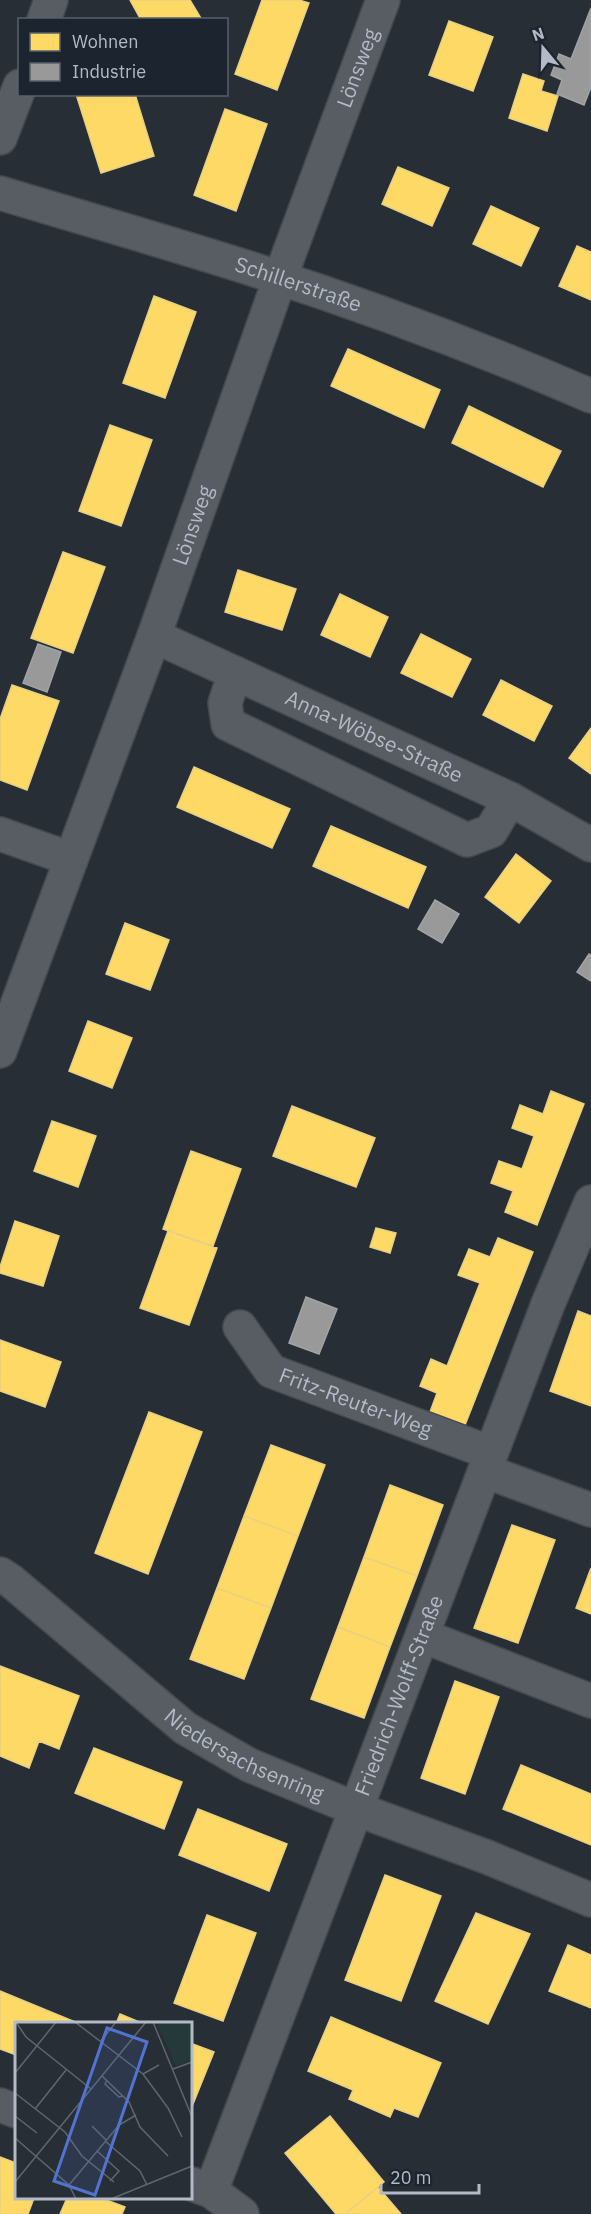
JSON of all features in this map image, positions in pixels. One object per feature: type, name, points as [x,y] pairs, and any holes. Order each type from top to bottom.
[{"type":"street","points":[[45,18],[51,0]]},
{"type":"street","name":"Lönsweg","points":[[0,1051],[154,636],[280,278],[383,0]]},
{"type":"street","points":[[0,138],[18,91]]},
{"type":"street","name":"Schillerstraße","points":[[0,194],[280,278],[432,332],[591,396]]},
{"type":"street","name":"Anna-Wöbse-Straße","points":[[154,636],[510,799],[591,845]]},
{"type":"street","points":[[236,673],[225,703],[228,724],[467,840],[491,831],[510,799]]},
{"type":"street","points":[[0,834],[71,860]]},
{"type":"street","name":"Friedrich-Wolff-Straße","points":[[201,2187],[356,1809],[548,1304],[591,1202]]},
{"type":"street","name":"Fritz-Reuter-Weg","points":[[240,1327],[271,1371],[488,1462],[591,1510]]},
{"type":"street","name":"Niedersachsenring","points":[[0,1574],[185,1728],[249,1765],[356,1809],[487,1857],[591,1900]]},
{"type":"street","points":[[423,1636],[591,1701]]},
{"type":"street","points":[[0,2105],[15,2111]]},
{"type":"street","points":[[201,2187],[242,2214]]},
{"type":"building: Wohnen","points":[[130,0],[190,0],[201,18],[140,18]]},
{"type":"building: Wohnen","points":[[262,0],[299,0],[309,3],[277,90],[235,74]]},
{"type":"building: Wohnen","points":[[449,21],[493,37],[473,91],[429,75]]},
{"type":"building: Wohnen","points":[[523,74],[544,81],[541,91],[558,96],[547,131],[509,118]]},
{"type":"building: Wohnen","points":[[77,96],[136,96],[154,156],[101,173]]},
{"type":"building: Wohnen","points":[[225,109],[267,124],[236,211],[194,195]]},
{"type":"building: Wohnen","points":[[398,167],[449,188],[432,226],[382,204]]},
{"type":"building: Wohnen","points":[[491,206],[539,228],[521,266],[473,244]]},
{"type":"building: Wohnen","points":[[577,246],[591,252],[591,300],[559,286]]},
{"type":"building: Wohnen","points":[[154,296],[196,312],[165,398],[123,383]]},
{"type":"building: Wohnen","points":[[348,349],[440,390],[424,428],[331,386]]},
{"type":"building: Wohnen","points":[[469,406],[561,451],[543,487],[452,443]]},
{"type":"building: Wohnen","points":[[110,425],[152,440],[121,526],[79,511]]},
{"type":"building: Wohnen","points":[[63,552],[105,567],[73,653],[31,638]]},
{"type":"building: Wohnen","points":[[238,570],[296,589],[282,630],[225,612]]},
{"type":"building: Wohnen","points":[[340,594],[388,617],[370,657],[321,635]]},
{"type":"building: Wohnen","points":[[421,634],[471,659],[452,697],[401,673]]},
{"type":"building: Wohnen","points":[[501,680],[552,706],[534,741],[483,715]]},
{"type":"building: Wohnen","points":[[12,685],[59,701],[27,790],[0,780],[0,719]]},
{"type":"building: Wohnen","points":[[591,728],[591,774],[569,758]]},
{"type":"building: Wohnen","points":[[194,767],[290,809],[272,848],[177,807]]},
{"type":"building: Wohnen","points":[[331,826],[426,867],[408,908],[313,866]]},
{"type":"building: Wohnen","points":[[516,854],[551,881],[519,923],[485,897]]},
{"type":"building: Wohnen","points":[[125,923],[169,940],[150,990],[106,974]]},
{"type":"building: Wohnen","points":[[88,1021],[132,1038],[112,1088],[69,1071]]},
{"type":"building: Wohnen","points":[[551,1091],[584,1104],[537,1225],[505,1212],[513,1191],[491,1183],[499,1161],[522,1169],[534,1136],[512,1128],[520,1105],[543,1114]]},
{"type":"building: Wohnen","points":[[292,1106],[375,1138],[356,1187],[273,1156]]},
{"type":"building: Wohnen","points":[[52,1121],[96,1136],[78,1187],[34,1171]]},
{"type":"building: Wohnen","points":[[191,1151],[241,1169],[213,1246],[163,1229]]},
{"type":"building: Wohnen","points":[[15,1221],[59,1236],[43,1286],[0,1273]]},
{"type":"building: Wohnen","points":[[376,1228],[396,1233],[390,1253],[370,1247]]},
{"type":"building: Wohnen","points":[[168,1231],[217,1248],[189,1325],[140,1308]]},
{"type":"building: Wohnen","points":[[498,1238],[533,1252],[465,1425],[430,1412],[437,1393],[420,1386],[431,1359],[447,1366],[480,1283],[458,1275],[469,1249],[490,1257]]},
{"type":"building: Wohnen","points":[[578,1311],[591,1316],[591,1406],[550,1391]]},
{"type":"building: Wohnen","points":[[0,1340],[61,1362],[45,1407],[0,1391]]},
{"type":"building: Wohnen","points":[[149,1412],[202,1432],[148,1574],[95,1553]]},
{"type":"building: Wohnen","points":[[271,1445],[325,1465],[298,1536],[244,1516]]},
{"type":"building: Wohnen","points":[[390,1485],[443,1505],[417,1576],[364,1557]]},
{"type":"building: Wohnen","points":[[244,1516],[298,1536],[271,1608],[217,1588]]},
{"type":"building: Wohnen","points":[[512,1525],[555,1540],[518,1643],[474,1628]]},
{"type":"building: Wohnen","points":[[364,1557],[417,1576],[390,1647],[338,1627]]},
{"type":"building: Wohnen","points":[[591,1568],[591,1614],[576,1608]]},
{"type":"building: Wohnen","points":[[217,1588],[271,1608],[244,1679],[190,1659]]},
{"type":"building: Wohnen","points":[[338,1627],[390,1647],[364,1718],[311,1699]]},
{"type":"building: Wohnen","points":[[0,1666],[79,1696],[59,1749],[39,1741],[29,1768],[0,1756]]},
{"type":"building: Wohnen","points":[[455,1681],[499,1697],[465,1794],[421,1778]]},
{"type":"building: Wohnen","points":[[94,1748],[182,1782],[164,1829],[75,1793]]},
{"type":"building: Wohnen","points":[[521,1765],[591,1794],[591,1845],[503,1809]]},
{"type":"building: Wohnen","points":[[198,1809],[287,1844],[269,1891],[179,1855]]},
{"type":"building: Wohnen","points":[[385,1875],[441,1896],[401,2001],[345,1980]]},
{"type":"building: Wohnen","points":[[476,1913],[530,1934],[488,2024],[435,2001]]},
{"type":"building: Wohnen","points":[[207,1915],[256,1933],[223,2021],[174,2003]]},
{"type":"building: Wohnen","points":[[568,1945],[591,1955],[591,2008],[549,1991]]},
{"type":"building: Wohnen","points":[[0,1991],[75,2022],[15,2022],[15,2055],[0,2049]]},
{"type":"building: Wohnen","points":[[120,2014],[139,2022],[117,2022]]},
{"type":"building: Wohnen","points":[[331,2017],[441,2063],[418,2117],[394,2108],[390,2117],[349,2099],[353,2090],[308,2071]]},
{"type":"building: Wohnen","points":[[192,2044],[214,2052],[192,2107]]},
{"type":"building: Wohnen","points":[[330,2116],[384,2182],[345,2214],[336,2214],[285,2153]]},
{"type":"building: Wohnen","points":[[0,2157],[15,2163],[15,2199],[34,2199],[28,2214],[0,2214]]},
{"type":"building: Wohnen","points":[[378,2187],[401,2214],[345,2214]]},
{"type":"building: Wohnen","points":[[67,2199],[104,2199],[125,2207],[122,2214],[60,2214]]},
{"type":"building: Industrie","points":[[591,8],[591,87],[584,105],[557,94],[562,80],[551,75],[559,54],[571,59]]},
{"type":"building: Industrie","points":[[38,644],[61,652],[47,692],[23,683]]},
{"type":"building: Industrie","points":[[435,900],[459,914],[442,943],[418,929]]},
{"type":"building: Industrie","points":[[589,954],[591,955],[591,981],[577,972]]},
{"type":"building: Industrie","points":[[306,1297],[337,1309],[319,1354],[289,1343]]}]
